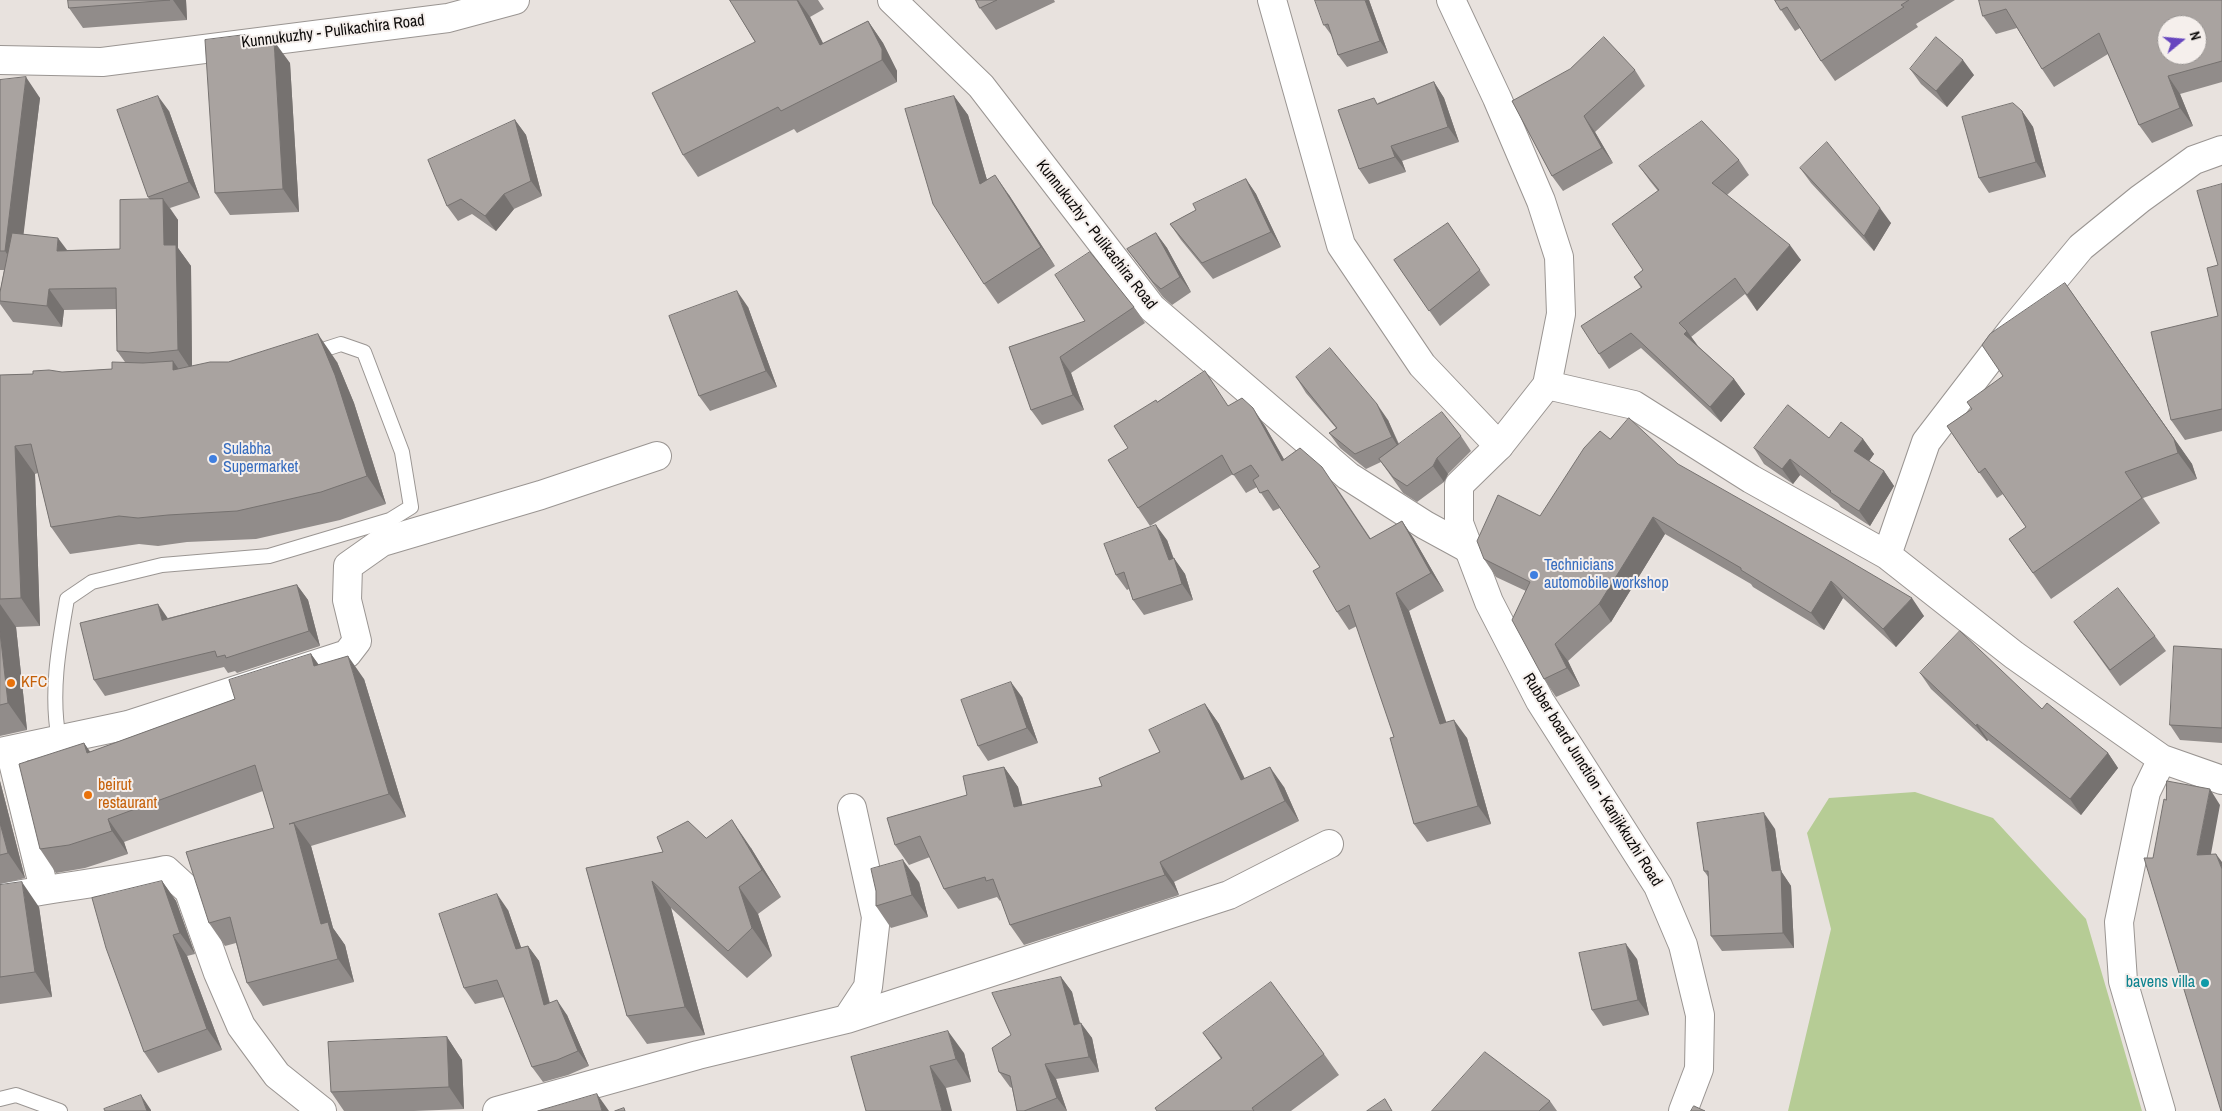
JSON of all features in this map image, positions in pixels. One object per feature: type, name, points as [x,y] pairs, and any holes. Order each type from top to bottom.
[{"type":"street","name":"Kunnukuzhy - Pulikachira Road","points":[[0,60],[102,62],[448,18],[515,0]]},
{"type":"street","name":"Kunnukuzhy - Pulikachira Road","points":[[892,0],[981,86],[1152,308],[1348,476],[1424,525],[1469,549]]},
{"type":"street","points":[[1272,0],[1341,245],[1391,322],[1422,365],[1500,446]]},
{"type":"street","name":"Rubber board Junction - Kanjikkuzhi Road","points":[[1451,0],[1497,98],[1541,201],[1560,257],[1561,314],[1547,385],[1500,446],[1459,485],[1459,523],[1489,602],[1540,701],[1658,886],[1683,945],[1700,1015],[1699,1069],[1683,1111]]},
{"type":"street","points":[[1886,555],[1926,442],[2018,323],[2081,247],[2140,199],[2194,160],[2222,150]]},
{"type":"street","points":[[1547,385],[1634,405],[1752,479],[1886,555],[2014,655],[2162,759],[2222,780]]},
{"type":"street","points":[[44,889],[5,751],[128,725],[347,654],[357,642],[347,600],[348,566],[382,542],[541,495],[657,456]]},
{"type":"street","points":[[2162,759],[2146,792],[2119,922],[2123,981],[2162,1111]]},
{"type":"street","points":[[847,1019],[868,987],[876,917],[852,808]]},
{"type":"street","points":[[496,1111],[698,1055],[847,1019],[1229,894],[1329,844]]},
{"type":"street","points":[[0,898],[44,889],[126,879],[166,870],[189,891],[218,973],[240,1026],[277,1075],[322,1111]]},
{"type":"lane","points":[[59,740],[54,704],[60,641],[67,599],[92,582],[162,565],[270,556],[390,520],[411,507],[402,452],[364,352],[341,344],[295,360]]},
{"type":"lane","points":[[0,1099],[16,1096],[60,1111]]},
{"type":"green space","points":[[1915,792],[1993,818],[2086,919],[2142,1111],[1788,1111],[1831,929],[1807,833],[1829,798]]},
{"type":"building","points":[[68,0],[170,0],[69,8]]},
{"type":"building","points":[[730,0],[797,0],[820,45],[868,21],[882,49],[882,60],[781,111],[778,107],[683,155],[652,93],[755,42]]},
{"type":"building","points":[[976,0],[997,0],[980,8]]},
{"type":"building","points":[[1315,0],[1365,0],[1380,41],[1338,55],[1328,24],[1324,25]]},
{"type":"building","points":[[1775,0],[1909,0],[1901,5],[1904,7],[1821,61],[1787,7],[1781,10]]},
{"type":"building","points":[[1979,0],[2222,0],[2222,61],[2168,76],[2180,108],[2139,125],[2099,33],[2042,69],[2006,9],[1983,16]]},
{"type":"building","points":[[245,35],[245,42],[274,41],[283,189],[215,193],[205,40]]},
{"type":"building","points":[[1604,37],[1635,70],[1584,116],[1602,148],[1552,176],[1512,101],[1570,69]]},
{"type":"building","points":[[1936,37],[1963,60],[1936,91],[1910,69]]},
{"type":"building","points":[[26,77],[5,251],[0,251],[0,80]]},
{"type":"building","points":[[1434,82],[1448,127],[1391,146],[1395,157],[1359,169],[1338,110],[1374,98],[1377,104]]},
{"type":"building","points":[[158,96],[189,182],[148,197],[117,110]]},
{"type":"building","points":[[954,96],[980,184],[995,175],[1041,247],[984,284],[933,204],[905,109]]},
{"type":"building","points":[[2013,103],[2022,111],[2036,162],[1979,178],[1962,117]]},
{"type":"building","points":[[515,120],[531,181],[504,194],[485,216],[461,199],[447,206],[428,160]]},
{"type":"building","points":[[1702,121],[1739,160],[1712,183],[1790,245],[1747,295],[1735,278],[1679,323],[1687,331],[1684,334],[1734,379],[1710,407],[1631,333],[1599,354],[1581,326],[1642,287],[1634,277],[1643,270],[1612,224],[1659,190],[1639,166]]},
{"type":"building","points":[[1827,142],[1880,208],[1864,236],[1800,168]]},
{"type":"building","points":[[1246,179],[1271,232],[1202,263],[1170,224],[1196,210],[1193,204]]},
{"type":"building","points":[[2222,184],[2222,409],[2171,420],[2151,332],[2218,316],[2207,268],[2218,265],[2197,191]]},
{"type":"building","points":[[163,199],[164,245],[176,245],[178,350],[148,353],[117,351],[116,288],[49,289],[47,306],[0,301],[0,292],[12,233],[58,238],[57,251],[120,249],[120,200]]},
{"type":"building","points":[[1448,223],[1480,270],[1429,311],[1394,260]]},
{"type":"building","points":[[1156,233],[1180,277],[1161,289],[1153,282],[1127,249]]},
{"type":"building","points":[[1090,252],[1134,307],[1060,357],[1073,395],[1031,410],[1009,347],[1085,321],[1055,275]]},
{"type":"building","points":[[2065,283],[2174,439],[2178,453],[2125,472],[2142,498],[2033,573],[2009,539],[2026,527],[1985,468],[1979,473],[1947,426],[1972,409],[1967,402],[2003,376],[1982,345],[1990,334]]},
{"type":"building","points":[[737,291],[766,371],[699,396],[669,316]]},
{"type":"building","name":"Sulabha Supermarket","points":[[318,334],[335,375],[367,476],[321,492],[237,511],[138,518],[119,516],[51,527],[31,444],[15,446],[21,598],[0,599],[0,375],[33,374],[33,371],[49,370],[62,372],[112,369],[112,362],[143,363],[173,361],[173,370],[210,362],[228,362]]},
{"type":"building","points":[[1330,348],[1377,404],[1392,437],[1355,454],[1329,433],[1337,428],[1296,377]]},
{"type":"building","points":[[1205,371],[1228,406],[1242,398],[1253,408],[1282,461],[1300,448],[1322,467],[1370,539],[1402,521],[1431,573],[1396,593],[1440,724],[1454,720],[1478,806],[1414,824],[1390,738],[1394,737],[1349,605],[1337,612],[1313,571],[1320,567],[1268,490],[1260,493],[1253,480],[1259,476],[1251,465],[1233,475],[1222,455],[1138,508],[1108,460],[1128,448],[1114,426],[1156,400],[1157,402]]},
{"type":"building","points":[[1788,405],[1829,438],[1841,422],[1863,439],[1854,451],[1884,471],[1859,511],[1830,492],[1790,459],[1782,469],[1754,448]]},
{"type":"building","points":[[1442,412],[1461,436],[1437,458],[1433,466],[1407,486],[1393,477],[1379,459]]},
{"type":"building","points":[[1629,418],[1678,464],[1912,598],[1883,629],[1831,581],[1811,613],[1741,570],[1741,568],[1653,517],[1599,604],[1555,644],[1567,668],[1544,679],[1512,620],[1530,582],[1484,559],[1477,541],[1498,495],[1540,516],[1584,448],[1600,431],[1610,439]]},
{"type":"building","points":[[1156,525],[1169,560],[1174,558],[1182,584],[1133,600],[1124,572],[1116,575],[1104,544]]},
{"type":"building","points":[[297,585],[309,631],[226,658],[225,655],[217,657],[215,651],[94,680],[80,623],[158,604],[162,620]]},
{"type":"building","points":[[2118,588],[2155,636],[2110,670],[2074,622]]},
{"type":"building","points":[[1960,631],[2042,709],[2047,703],[2108,753],[2070,799],[1977,724],[1976,726],[1920,673]]},
{"type":"building","points":[[0,632],[8,703],[0,705]]},
{"type":"building","points":[[2174,646],[2222,649],[2222,728],[2170,725]]},
{"type":"building","points":[[311,654],[314,666],[348,656],[389,794],[289,824],[294,823],[321,924],[328,922],[338,959],[247,983],[230,917],[209,923],[186,852],[274,828],[255,765],[108,819],[112,831],[69,845],[40,849],[19,764],[84,743],[87,753],[235,699],[229,680]]},
{"type":"building","points":[[1011,682],[1027,728],[978,746],[961,700]]},
{"type":"building","points":[[1205,704],[1241,780],[1270,767],[1285,801],[1160,862],[1165,875],[1010,925],[993,879],[986,881],[985,877],[944,889],[920,836],[895,845],[887,818],[967,795],[963,776],[1004,767],[1014,807],[1102,786],[1099,778],[1160,752],[1149,730]]},
{"type":"building","points":[[2167,781],[2210,789],[2197,855],[2216,854],[2222,869],[2222,1111],[2144,858],[2153,858],[2164,799],[2166,800]]},
{"type":"building","points":[[1764,813],[1772,871],[1781,870],[1783,933],[1711,936],[1708,871],[1704,871],[1697,823]]},
{"type":"building","points":[[732,820],[762,870],[739,887],[752,928],[728,951],[652,881],[685,1007],[627,1016],[586,868],[663,852],[657,837],[688,821],[706,838]]},
{"type":"building","points":[[0,823],[8,853],[0,855]]},
{"type":"building","points":[[903,860],[912,895],[876,906],[876,891],[871,869]]},
{"type":"building","points":[[162,881],[180,933],[173,935],[207,1029],[144,1052],[106,948],[92,898]]},
{"type":"building","points":[[22,882],[35,972],[0,977],[0,885]]},
{"type":"building","points":[[497,894],[516,949],[528,946],[544,1005],[557,1000],[578,1051],[557,1060],[532,1067],[497,980],[464,988],[439,914]]},
{"type":"building","points":[[1626,944],[1638,1000],[1592,1010],[1579,953]]},
{"type":"building","points":[[1061,977],[1074,1025],[1081,1023],[1089,1057],[1045,1064],[1057,1098],[1024,1111],[1017,1111],[1010,1076],[999,1072],[992,1048],[1011,1035],[992,993]]},
{"type":"building","points":[[1271,982],[1324,1054],[1252,1108],[1254,1111],[1157,1111],[1155,1108],[1222,1058],[1203,1033]]},
{"type":"building","points":[[948,1031],[956,1059],[930,1066],[942,1111],[866,1111],[851,1057]]},
{"type":"building","points":[[447,1037],[449,1087],[331,1092],[328,1042]]},
{"type":"building","points":[[1485,1052],[1550,1101],[1539,1111],[1432,1111]]},
{"type":"building","points":[[597,1094],[602,1111],[538,1111]]},
{"type":"building","points":[[141,1095],[147,1111],[105,1111],[104,1109]]},
{"type":"building","points":[[1385,1099],[1392,1111],[1367,1111]]},
{"type":"building","points":[[1694,1106],[1705,1111],[1691,1111]]},
{"type":"place","name":"Sulabha Supermarket","points":[[213,459]]},
{"type":"place","name":"Technicians automobile workshop","points":[[1534,575]]},
{"type":"place","name":"KFC","points":[[11,683]]},
{"type":"place","name":"beirut restaurant","points":[[88,795]]},
{"type":"place","name":"bavens villa","points":[[2205,983]]}]
